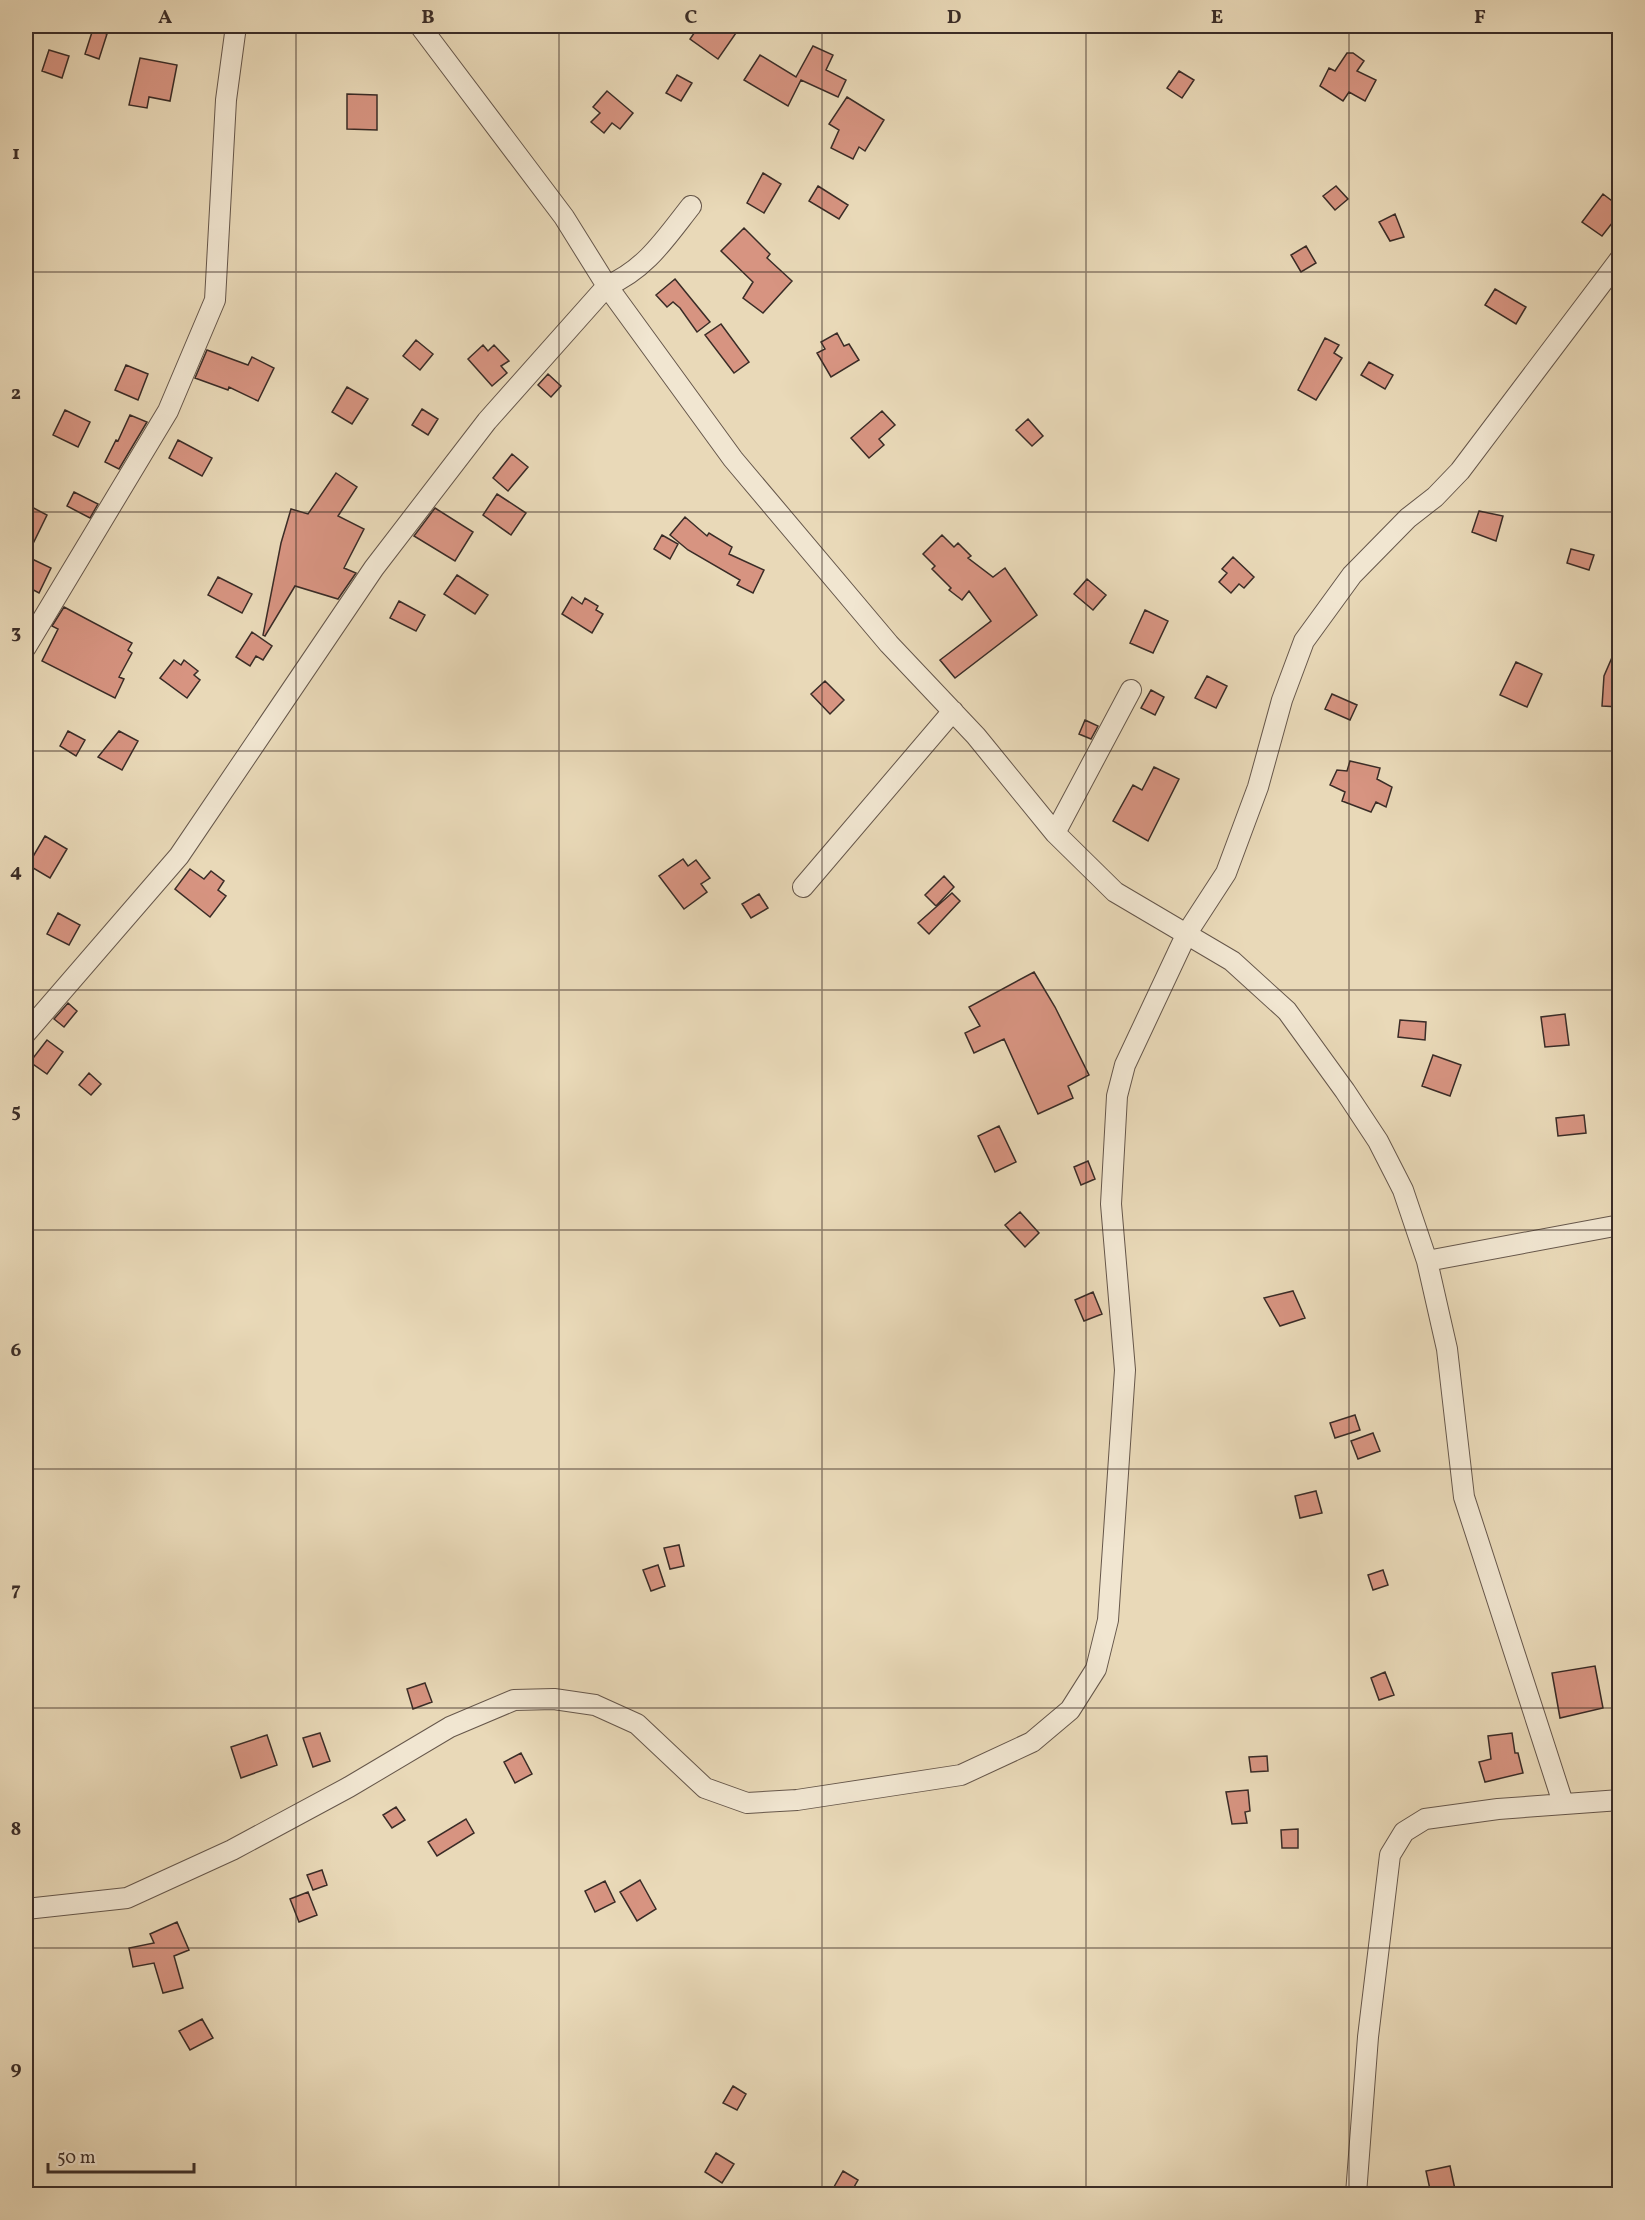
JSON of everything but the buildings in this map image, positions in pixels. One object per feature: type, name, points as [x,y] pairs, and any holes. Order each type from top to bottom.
[{"type":"street","points":[[26,647],[168,411],[215,300],[226,100],[236,26]]},
{"type":"street","points":[[420,26],[564,218],[607,286],[733,459],[889,644],[953,711],[1055,833],[1115,892],[1232,961],[1287,1011],[1378,1141],[1403,1190],[1427,1261],[1447,1349],[1464,1497],[1563,1803]]},
{"type":"street","points":[[26,1033],[179,856],[374,568],[487,421],[607,286],[631,276],[656,250],[691,206]]},
{"type":"street","points":[[26,1909],[128,1898],[232,1850],[349,1787],[450,1727],[514,1700],[554,1699],[595,1705],[637,1724],[705,1788],[747,1803],[797,1800],[961,1775],[1032,1742],[1070,1710],[1096,1669],[1108,1620],[1125,1370],[1111,1204],[1117,1096],[1125,1065],[1187,933],[1226,873],[1258,787],[1282,700],[1304,640],[1352,575],[1408,518],[1435,498],[1460,471],[1620,259]]},
{"type":"street","points":[[1055,833],[1131,690]]},
{"type":"street","points":[[802,887],[953,711]]},
{"type":"street","points":[[1427,1261],[1620,1225]]},
{"type":"street","points":[[1356,2194],[1368,2037],[1390,1855],[1404,1832],[1425,1819],[1563,1803],[1620,1800]]}]
